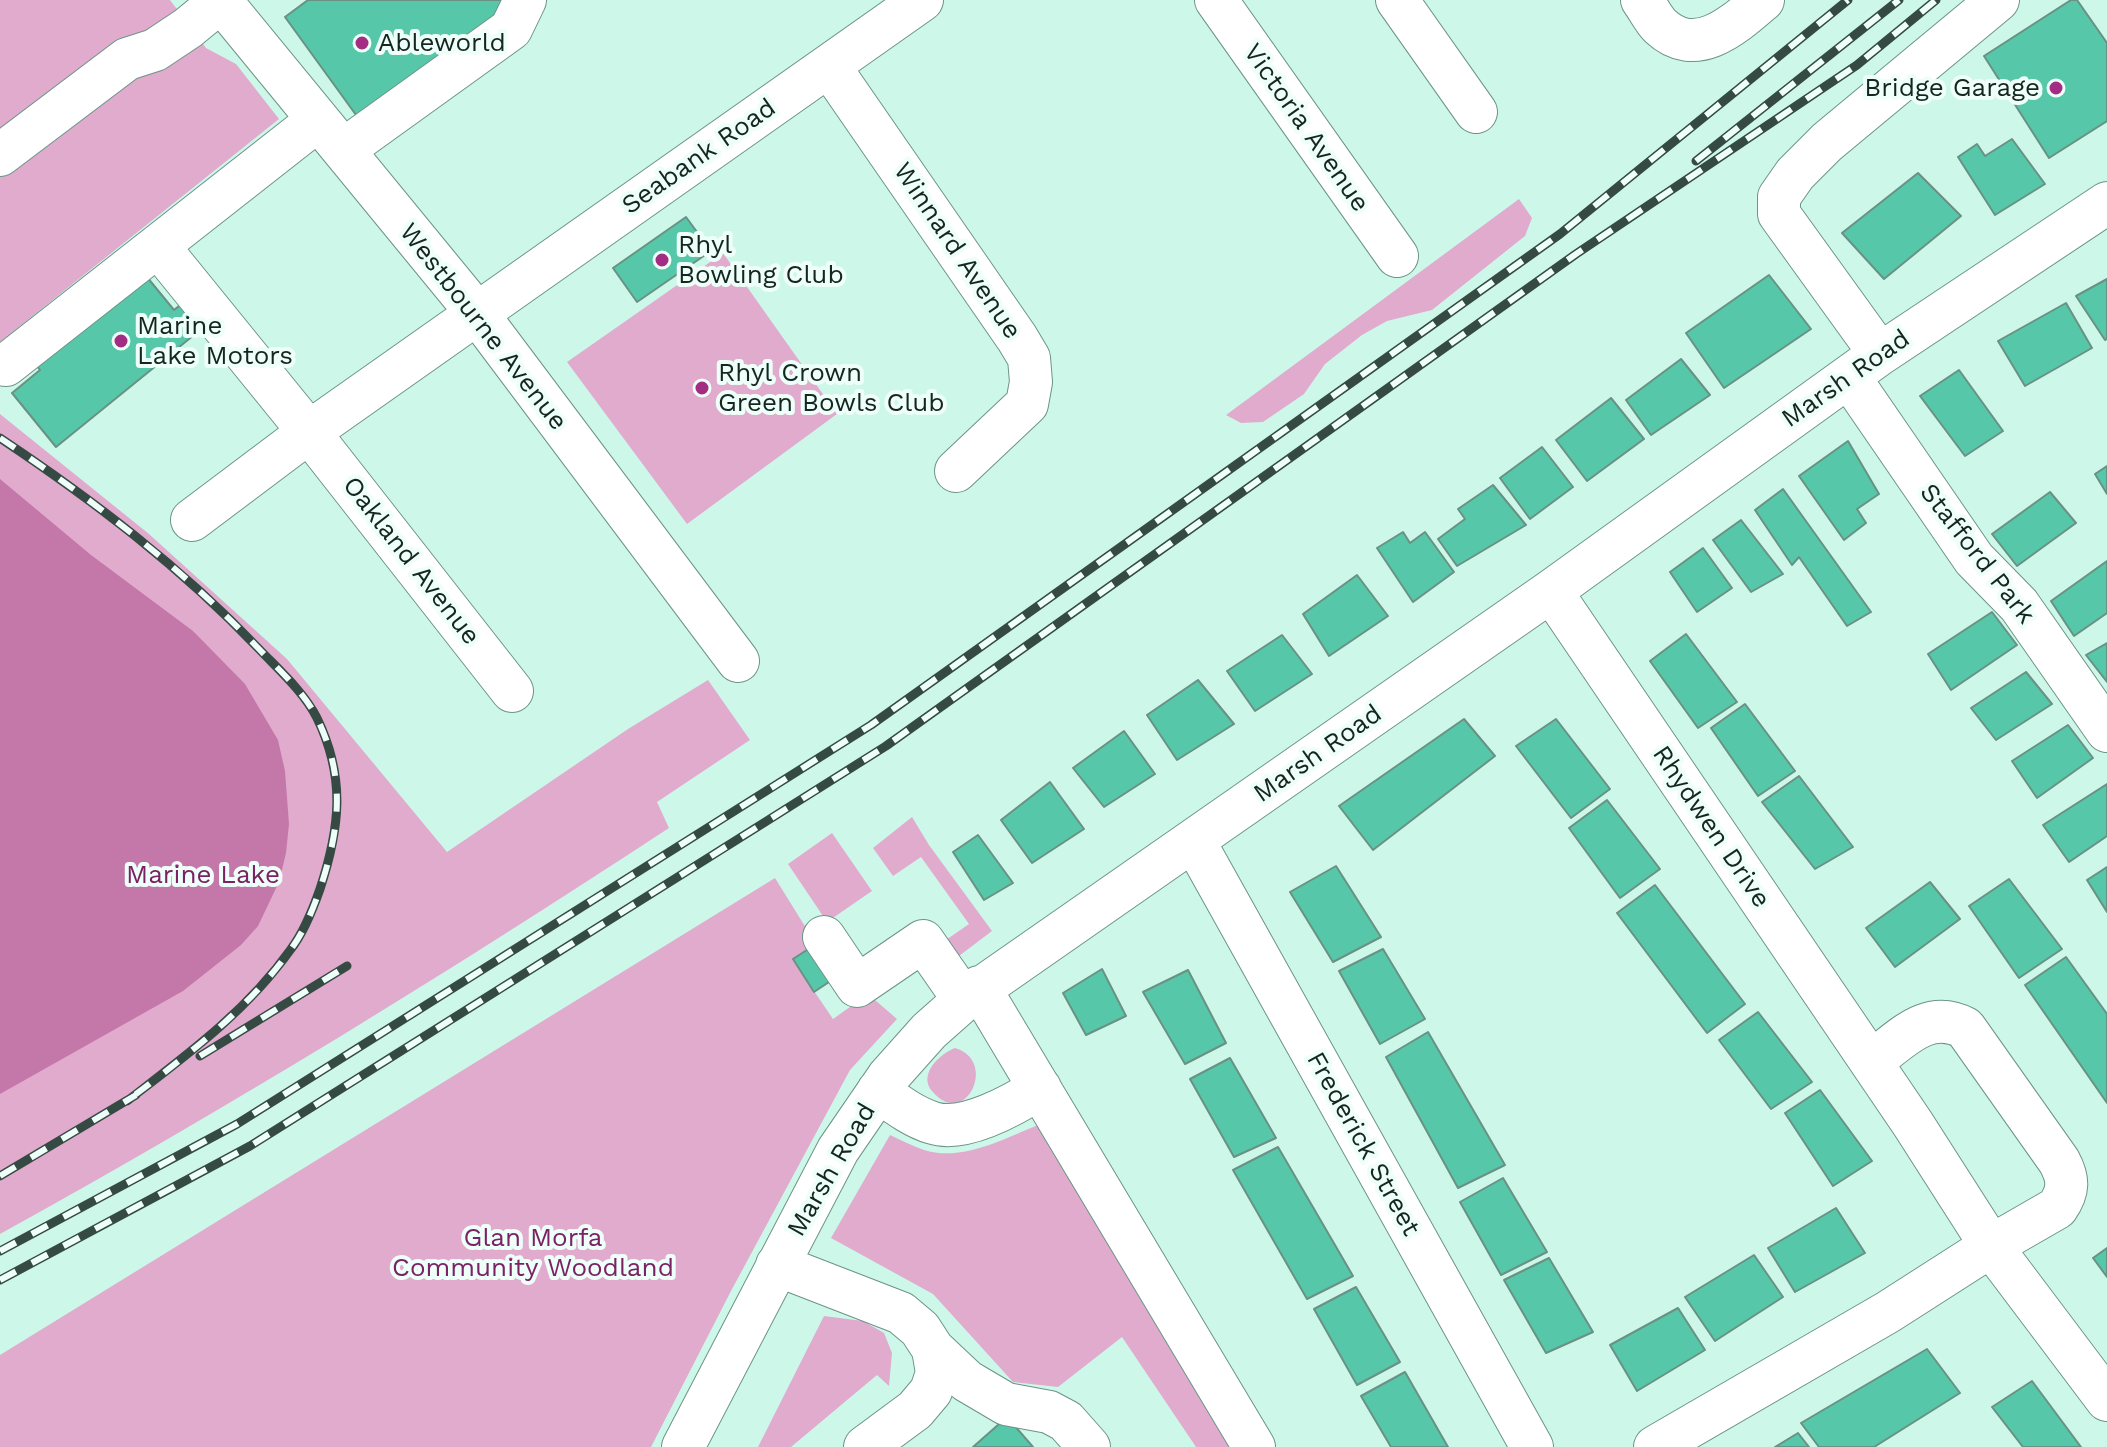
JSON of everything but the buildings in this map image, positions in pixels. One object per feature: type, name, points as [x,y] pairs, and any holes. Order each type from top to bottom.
[{"type":"street","points":[[0,155],[127,59],[155,50],[221,0]]},
{"type":"street","name":"Westbourne Avenue","points":[[221,0],[476,312],[738,661]]},
{"type":"street","points":[[6,365],[158,246],[331,135],[511,29],[525,0]]},
{"type":"street","name":"Seabank Road","points":[[476,312],[922,0]]},
{"type":"street","name":"Victoria Avenue","points":[[1216,0],[1397,256]]},
{"type":"street","points":[[1397,0],[1476,112]]},
{"type":"street","points":[[1642,0],[1660,25],[1679,38],[1701,41],[1718,34],[1758,4]]},
{"type":"street","name":"Stafford Park","points":[[1998,0],[1827,142],[1795,174],[1779,197],[1779,214],[1974,559],[2019,605],[2107,731]]},
{"type":"street","name":"Winnard Avenue","points":[[829,66],[1029,358],[1031,382],[1027,404],[956,471]]},
{"type":"street","name":"Marsh Road","points":[[683,1447],[838,1150],[878,1091],[929,1031],[972,993],[1551,591],[1864,365],[2107,203]]},
{"type":"street","name":"Oakland Avenue","points":[[158,246],[512,691]]},
{"type":"street","points":[[192,520],[476,312]]},
{"type":"street","name":"Rhydwen Drive","points":[[1551,591],[1871,1062],[1991,1246],[2107,1400]]},
{"type":"street","name":"Frederick Street","points":[[1194,841],[1532,1447]]},
{"type":"street","points":[[824,937],[857,986],[923,941],[972,993],[1040,1088],[1254,1447]]},
{"type":"street","points":[[1655,1447],[1888,1312],[2057,1208],[2064,1198],[2068,1185],[2066,1172],[1965,1028],[1954,1022],[1926,1022],[1871,1062]]},
{"type":"street","points":[[878,1091],[905,1110],[936,1125],[969,1122],[1007,1109],[1040,1088]]},
{"type":"street","points":[[777,1265],[901,1313],[920,1329],[933,1349],[967,1381],[1006,1404],[1049,1412],[1066,1421],[1089,1447]]},
{"type":"street","points":[[865,1447],[915,1410],[931,1391],[937,1373],[933,1349]]},
{"type":"green space","points":[[0,0],[170,0],[206,48],[236,64],[279,119],[0,342]]},
{"type":"green space","points":[[1519,199],[1532,218],[1525,236],[1432,310],[1387,321],[1362,335],[1325,364],[1304,394],[1263,422],[1241,423],[1226,415]]},
{"type":"green space","name":"Rhyl Crown Green Bowls Club","points":[[723,253],[837,414],[687,524],[567,362]]},
{"type":"green space","name":"Marine Lake","points":[[0,414],[149,534],[287,659],[447,852],[628,729],[708,680],[750,740],[657,802],[669,828],[339,1037],[170,1138],[0,1234]]},
{"type":"green space","points":[[912,817],[992,931],[955,959],[943,942],[969,924],[921,857],[893,876],[873,848]]},
{"type":"green space","points":[[832,833],[872,891],[827,922],[788,864]]},
{"type":"green space","name":"Glan Morfa Community Woodland","points":[[775,878],[816,944],[793,960],[833,1019],[868,994],[897,1019],[850,1070],[651,1447],[0,1447],[0,1355]]},
{"type":"green space","points":[[955,1048],[968,1055],[975,1066],[976,1078],[965,1098],[956,1103],[944,1101],[932,1091],[927,1078],[937,1060]]},
{"type":"green space","points":[[1038,1125],[1234,1447],[1196,1447],[1122,1337],[1058,1387],[1013,1382],[933,1294],[831,1238],[890,1135],[924,1150],[953,1153],[982,1147]]},
{"type":"green space","points":[[824,1316],[863,1321],[884,1333],[892,1353],[889,1386],[877,1375],[791,1447],[758,1447]]},
{"type":"shaded area","name":"Marine Lake","points":[[0,479],[91,555],[193,631],[245,684],[278,740],[285,771],[289,824],[279,882],[258,926],[241,945],[183,991],[0,1094]]},
{"type":"tram line","points":[[0,438],[102,510],[167,562],[258,647],[310,707],[330,752],[337,789],[336,826],[325,874],[304,927],[281,964],[210,1035],[154,1080],[94,1121],[0,1176]]},
{"type":"railway","points":[[0,1251],[237,1124],[871,725],[1560,234],[1848,0]]},
{"type":"railway","points":[[1696,161],[1899,0]]},
{"type":"railway","points":[[0,1280],[250,1146],[886,746],[1576,254],[1857,65],[1936,0]]},
{"type":"railway","points":[[0,438],[135,536],[229,619],[305,699],[317,718],[333,761],[337,803],[332,845],[320,889],[300,935],[274,971],[236,1012],[127,1101]]},
{"type":"railway","points":[[200,1056],[347,966]]},
{"type":"railway","points":[[0,1176],[136,1095]]},
{"type":"place","name":"Ableworld","points":[[362,43]]},
{"type":"place","name":"Bridge Garage","points":[[2056,88]]},
{"type":"place","name":"Rhyl Bowling Club","points":[[662,260]]},
{"type":"place","name":"Marine Lake Motors","points":[[121,341]]},
{"type":"place","name":"Rhyl Crown Green Bowls Club","points":[[702,388]]}]
